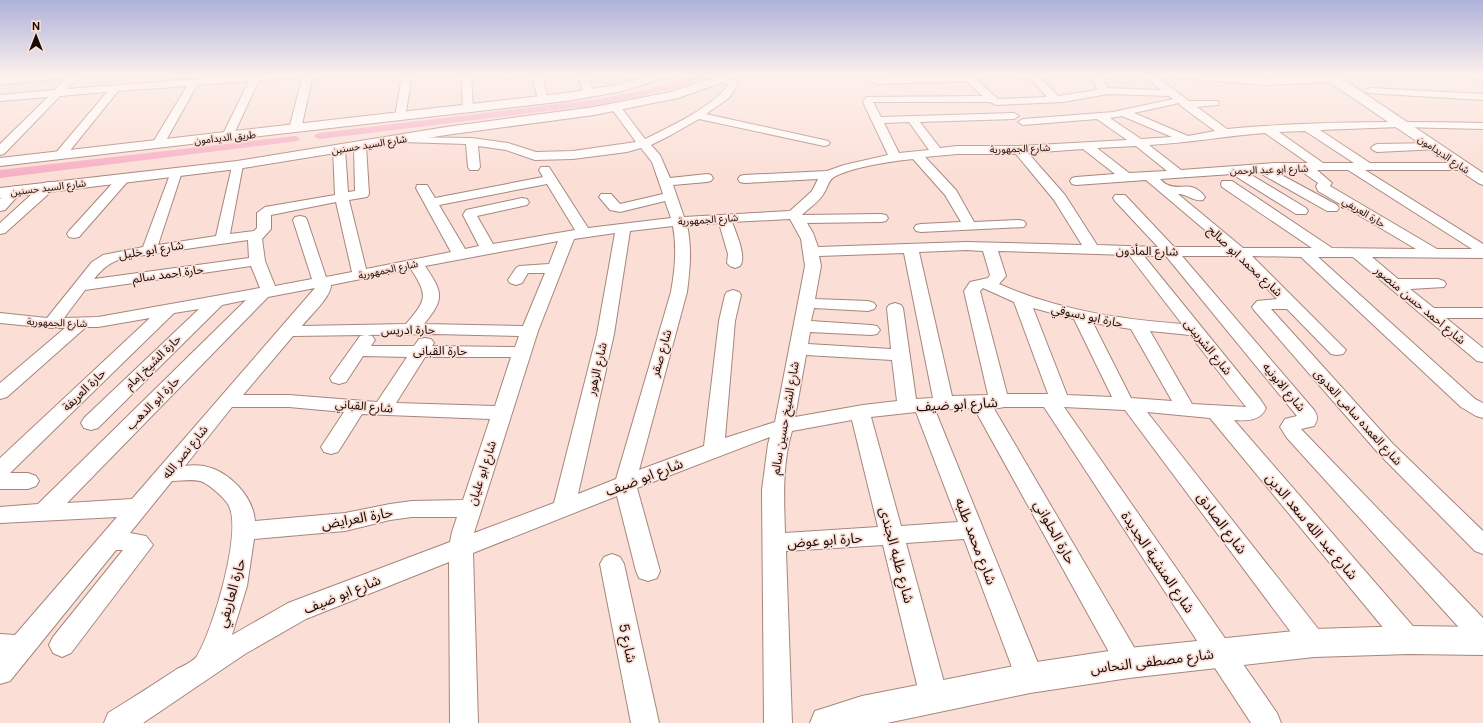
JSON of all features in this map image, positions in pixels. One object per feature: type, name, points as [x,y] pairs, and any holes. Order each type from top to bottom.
[{"type":"street","points":[[0,151],[42,109]]},
{"type":"street","points":[[60,156],[98,109]]},
{"type":"street","points":[[158,144],[178,109]]},
{"type":"street","points":[[228,136],[241,109]]},
{"type":"street","points":[[304,109],[302,128],[304,155]]},
{"type":"street","points":[[400,117],[401,109]]},
{"type":"street","name":"طريق الديدامون","points":[[0,162],[468,109]]},
{"type":"street","name":"شارع السيد حسنين","points":[[0,193],[49,186],[237,165],[360,146],[461,128],[610,109]]},
{"type":"street","name":"شارع صقر","points":[[617,109],[642,144],[654,155],[679,221],[684,252],[682,278],[625,484]]},
{"type":"street","points":[[402,139],[472,141],[508,147],[535,156],[599,152],[642,144],[667,133],[706,109]]},
{"type":"street","points":[[871,109],[895,157]]},
{"type":"street","points":[[1004,109],[1034,131]]},
{"type":"street","points":[[1023,122],[1101,117],[1124,114],[1143,109]]},
{"type":"street","points":[[1192,109],[1225,133]]},
{"type":"street","name":"شارع الديدامون","points":[[1386,109],[1405,120],[1425,125],[1483,165]]},
{"type":"street","name":"شارع الديدامون","points":[[1394,109],[1435,147],[1483,180]]},
{"type":"street","points":[[1124,114],[1189,139]]},
{"type":"street","points":[[697,115],[824,143]]},
{"type":"street","points":[[877,120],[1014,116]]},
{"type":"street","name":"شارع الجمهورية","points":[[744,179],[829,175],[848,168],[895,157],[937,152],[1019,150],[1050,143],[1086,145],[1189,139],[1225,133],[1267,129],[1466,116]]},
{"type":"street","points":[[1101,117],[1138,142],[1179,174]]},
{"type":"street","points":[[912,119],[937,152]]},
{"type":"street","points":[[1425,125],[1483,126]]},
{"type":"street","points":[[1307,127],[1368,167]]},
{"type":"street","points":[[1267,129],[1321,167]]},
{"type":"street","points":[[472,141],[474,167]]},
{"type":"street","points":[[1086,145],[1127,178]]},
{"type":"street","points":[[266,293],[257,261],[254,238],[264,229],[264,213],[266,211],[362,194],[360,146]]},
{"type":"street","points":[[1377,148],[1435,147]]},
{"type":"street","points":[[339,149],[342,198],[360,275]]},
{"type":"street","points":[[1019,150],[1060,198],[1092,250]]},
{"type":"street","points":[[915,154],[951,193],[970,226]]},
{"type":"street","points":[[535,156],[551,179],[576,234]]},
{"type":"street","points":[[1195,160],[1211,171]]},
{"type":"street","points":[[222,240],[237,165]]},
{"type":"street","name":"شارع ابو عبد الرحمن","points":[[1076,181],[1259,168],[1462,166]]},
{"type":"street","name":"حارة العريفي","points":[[1304,167],[1326,183],[1322,186],[1323,188],[1435,254]]},
{"type":"street","points":[[1350,167],[1483,250]]},
{"type":"street","points":[[1259,168],[1332,208]]},
{"type":"street","points":[[1235,170],[1301,211]]},
{"type":"street","points":[[149,250],[176,172]]},
{"type":"street","points":[[796,217],[818,193],[823,181],[829,175]]},
{"type":"street","name":"شارع محمد ابو صالح","points":[[1149,176],[1239,252],[1337,350]]},
{"type":"street","points":[[74,234],[124,178]]},
{"type":"street","points":[[665,182],[707,178]]},
{"type":"street","points":[[431,203],[551,179]]},
{"type":"street","points":[[1227,184],[1329,253]]},
{"type":"street","points":[[0,230],[49,186]]},
{"type":"street","points":[[422,188],[460,254]]},
{"type":"street","points":[[0,207],[16,190]]},
{"type":"street","points":[[1166,190],[1188,190],[1198,196]]},
{"type":"street","points":[[606,197],[615,207],[620,208],[670,196]]},
{"type":"street","name":"شارع الابونيه","points":[[1120,198],[1171,252],[1307,415],[1307,421],[1292,424],[1291,429],[1483,636]]},
{"type":"street","points":[[488,249],[470,215],[471,213],[522,202]]},
{"type":"street","points":[[304,205],[318,276],[323,282]]},
{"type":"street","name":"شارع الشيخ حسين سالم","points":[[778,723],[773,490],[778,444],[784,426],[813,266],[812,252],[796,217]]},
{"type":"street","points":[[724,218],[735,254],[735,263]]},
{"type":"street","name":"شارع الجمهورية","points":[[0,318],[80,324],[266,293],[488,249],[576,234],[679,221],[724,218],[881,218]]},
{"type":"street","points":[[921,228],[970,226],[1015,219],[1036,248]]},
{"type":"street","name":"شارع الزهور","points":[[564,508],[609,318],[618,268],[623,228]]},
{"type":"street","name":"شارع ابو عليان","points":[[464,723],[461,548],[463,532],[529,331],[554,268],[576,234]]},
{"type":"street","name":"شارع ابو خليل","points":[[51,323],[101,261],[115,255],[256,235]]},
{"type":"street","points":[[984,283],[993,281],[998,276],[989,246]]},
{"type":"street","name":"شارع المأذون","points":[[812,252],[989,246],[1171,252],[1483,254]]},
{"type":"street","points":[[910,248],[925,405]]},
{"type":"street","name":"شارع الشربينى","points":[[1133,251],[1256,408],[1256,411],[1246,415],[1216,412]]},
{"type":"street","points":[[1305,253],[1468,403],[1483,412]]},
{"type":"street","name":"شارع احمد حسن منصور","points":[[1358,253],[1431,314],[1479,350]]},
{"type":"street","name":"حارة احمد سالم","points":[[80,286],[257,261]]},
{"type":"street","points":[[411,329],[430,306],[433,297],[432,289],[415,263]]},
{"type":"street","points":[[516,280],[521,271],[524,269],[554,268]]},
{"type":"street","name":"شارع نصر الله","points":[[0,672],[11,646],[111,541],[286,331],[318,297],[324,287],[323,282]]},
{"type":"street","name":"حارة ابو دسوقي","points":[[984,283],[1021,299],[1082,317],[1138,326],[1194,330]]},
{"type":"street","name":"حارة الحلواني","points":[[984,283],[976,285],[972,291],[990,402],[1129,663]]},
{"type":"street","points":[[1394,284],[1438,284]]},
{"type":"street","name":"حارة ابو الدهب","points":[[44,512],[266,293]]},
{"type":"street","points":[[714,450],[727,321],[733,295]]},
{"type":"street","name":"شارع المنشية الجديدة","points":[[1021,299],[1055,401],[1267,723]]},
{"type":"street","name":"حارة الشيخ إمام","points":[[91,423],[216,302]]},
{"type":"street","points":[[807,303],[868,306]]},
{"type":"street","name":"شارع العمده سامى العدوى","points":[[1291,304],[1263,304],[1260,308],[1386,449],[1483,545]]},
{"type":"street","points":[[895,308],[901,355],[925,405]]},
{"type":"street","name":"حارة العريفة","points":[[0,470],[168,310]]},
{"type":"street","points":[[1431,314],[1483,313]]},
{"type":"street","name":"شارع الصادق","points":[[1082,317],[1128,404],[1314,643]]},
{"type":"street","points":[[0,393],[80,324]]},
{"type":"street","points":[[802,326],[871,330]]},
{"type":"street","points":[[1138,326],[1186,409]]},
{"type":"street","points":[[382,408],[434,329]]},
{"type":"street","name":"حارة ادريس","points":[[286,331],[434,329],[529,331]]},
{"type":"street","points":[[339,378],[373,330]]},
{"type":"street","points":[[798,348],[901,355]]},
{"type":"street","name":"حارة القبانى","points":[[359,350],[522,352]]},
{"type":"street","name":"شارع القباني","points":[[227,401],[288,401],[357,407],[502,413]]},
{"type":"street","name":"شارع ابو ضيف","points":[[118,723],[236,646],[297,611],[714,450],[784,426],[860,413],[925,405],[990,402],[1055,401],[1128,404],[1216,412]]},
{"type":"street","name":"شارع محمد طلبه","points":[[925,405],[1030,678]]},
{"type":"street","points":[[331,447],[357,407]]},
{"type":"street","name":"شارع عبد الله سعد الدين","points":[[1216,412],[1409,640]]},
{"type":"street","name":"شارع طلبه الجندى","points":[[860,413],[934,697]]},
{"type":"street","name":"حارة العاريفي","points":[[167,474],[205,474],[217,481],[227,488],[235,498],[241,508],[244,521],[243,553],[234,594],[205,667]]},
{"type":"street","points":[[0,481],[28,481]]},
{"type":"street","points":[[625,484],[648,571]]},
{"type":"street","points":[[3,517],[44,512],[139,507]]},
{"type":"street","name":"حارة العرايض","points":[[244,531],[345,522],[382,513],[412,509],[470,508]]},
{"type":"street","name":"حارة ابو عوض","points":[[774,543],[972,530]]},
{"type":"street","points":[[62,644],[141,543],[111,541]]},
{"type":"street","name":"شارع 5","points":[[612,564],[645,723]]},
{"type":"street","name":"شارع مصطفى النحاس","points":[[827,723],[862,712],[934,697],[1030,678],[1129,663],[1314,643],[1409,640],[1483,642]]},
{"type":"waterway","points":[[320,136],[542,109]]},
{"type":"waterway","points":[[0,174],[294,139]]}]
